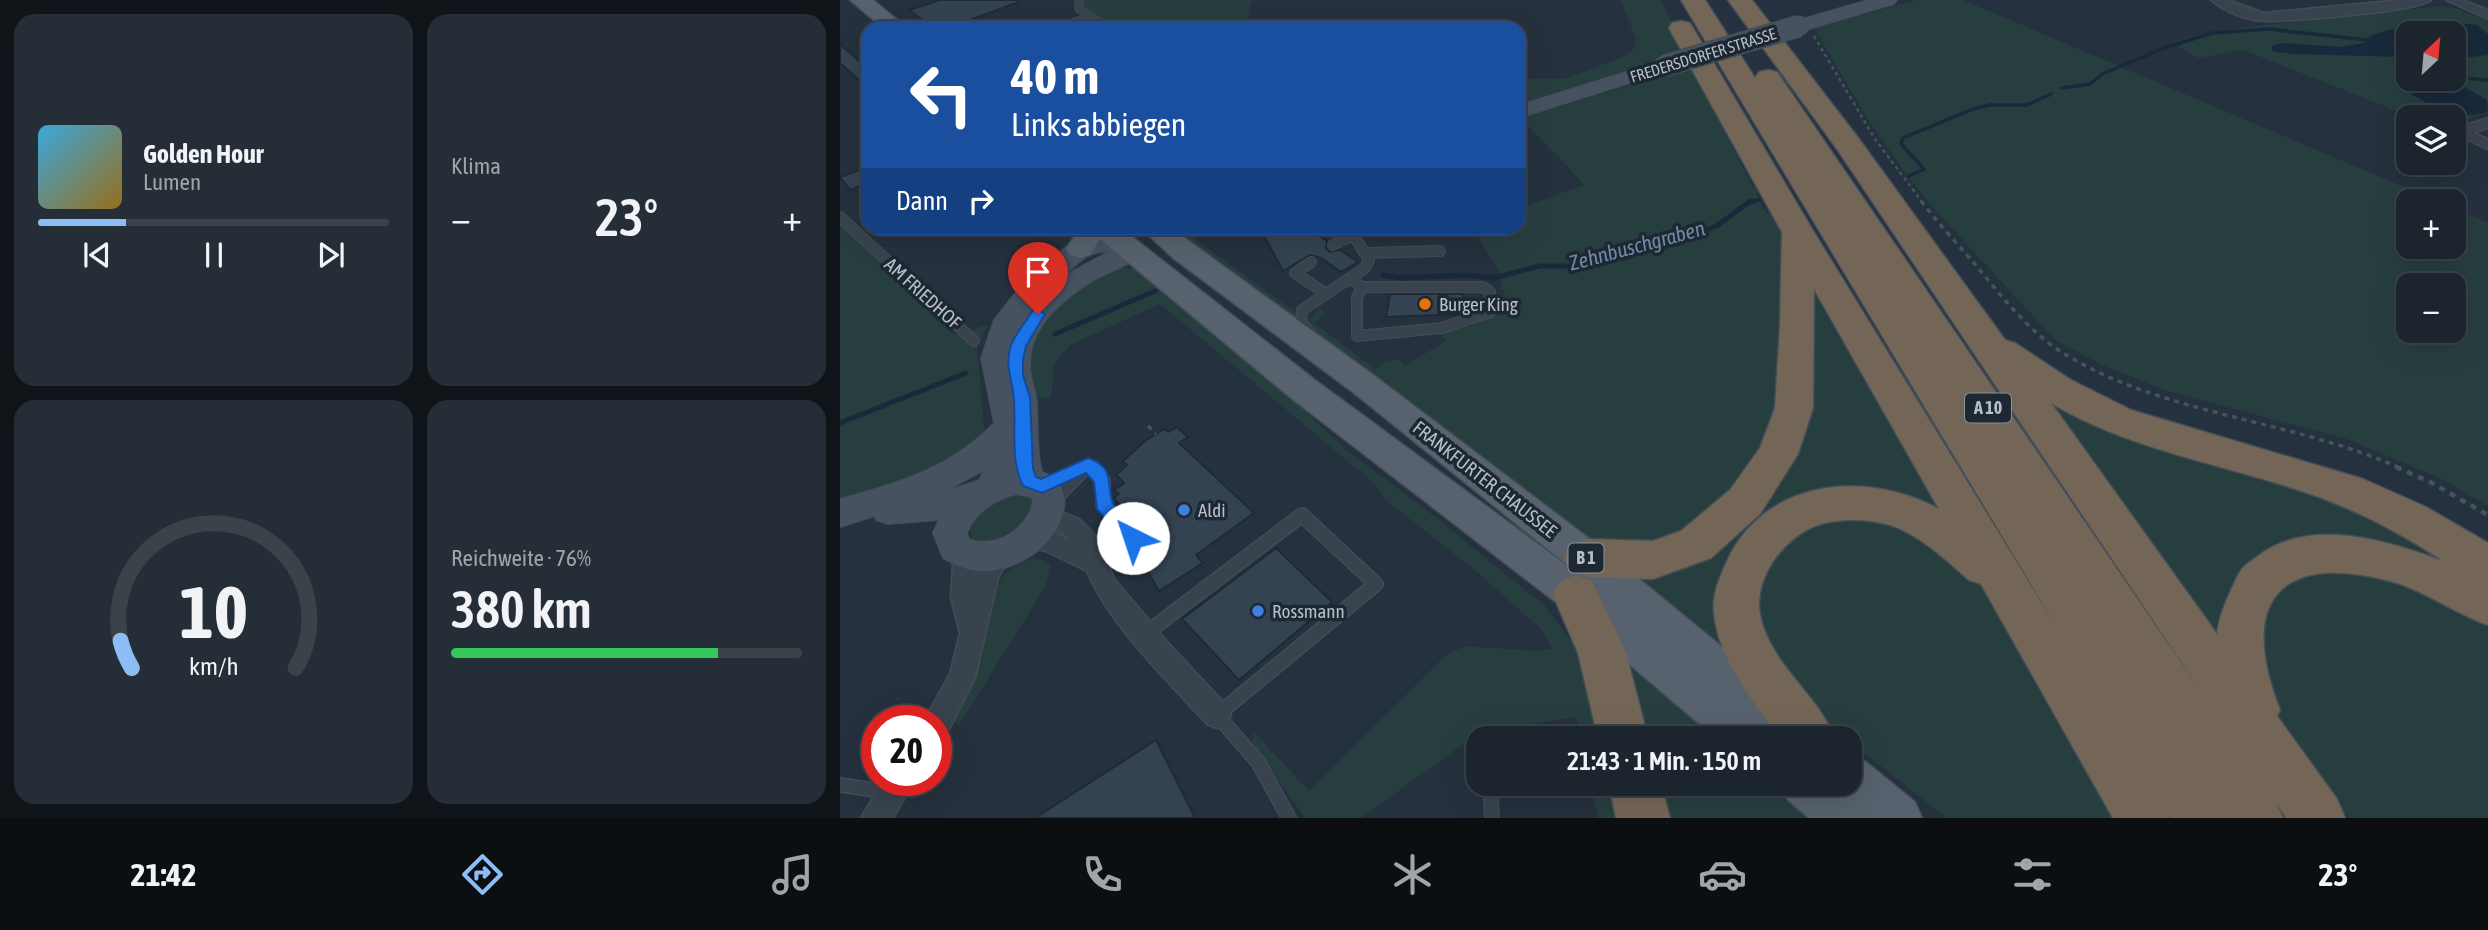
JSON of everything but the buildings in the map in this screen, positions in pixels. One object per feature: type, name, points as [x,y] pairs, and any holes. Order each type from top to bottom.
[{"type":"highway","points":[[1670,0],[1672,11],[1698,59],[1796,229],[2143,818]]},
{"type":"highway","name":"A 10","points":[[1693,0],[2201,818]]},
{"type":"highway","name":"A 10","points":[[1717,0],[2256,818]]},
{"type":"highway","points":[[1740,0],[1849,145],[2318,818]]},
{"type":"highway","points":[[1620,726],[1581,576],[1653,560],[1696,545],[1745,502],[1779,454],[1794,408],[1798,324],[1796,229]]},
{"type":"highway","points":[[1979,334],[2041,379],[2118,420],[2291,471],[2370,499],[2431,530],[2488,567]]},
{"type":"highway","points":[[1801,726],[1749,652],[1737,614],[1739,587],[1747,560],[1762,539],[1791,516],[1820,506],[1864,503],[1895,509],[1925,522],[1956,542],[2003,582]]},
{"type":"highway","points":[[2270,747],[2244,673],[2239,634],[2247,596],[2267,574],[2290,560],[2317,554],[2351,554],[2399,563],[2437,577],[2488,605]]},
{"type":"highway","points":[[1638,796],[1643,818]]},
{"type":"main road","points":[[860,0],[887,21]]},
{"type":"main road","name":"FRANKFURTER CHAUSSEE","points":[[1141,235],[1323,404],[1581,576],[1784,726]]},
{"type":"main road","name":"FRANKFURTER CHAUSSEE","points":[[1142,235],[1183,252],[1365,385],[1581,576],[1737,726]]},
{"type":"main road","points":[[1862,788],[1899,818]]},
{"type":"main road","points":[[1818,796],[1844,818]]},
{"type":"street","name":"FREDERSDORFER STRASSE","points":[[1526,110],[1888,0]]},
{"type":"street","points":[[2217,0],[2248,14],[2264,17],[2425,0]]},
{"type":"street","points":[[2452,0],[2488,15]]},
{"type":"street","points":[[2488,123],[2466,130],[2465,135],[2488,144]]},
{"type":"street","points":[[972,631],[963,598],[965,565],[955,543],[962,509],[983,493],[1009,448],[1010,426],[995,358],[999,339],[1021,300],[1087,238],[1127,235]]},
{"type":"street","points":[[1139,235],[1049,300],[1026,330],[1018,346],[1016,375],[1022,397],[1024,468],[1040,505],[1050,542],[1096,564],[1106,587],[1217,715]]},
{"type":"street","points":[[840,514],[945,480],[992,447],[1010,426]]},
{"type":"street","points":[[840,514],[939,506],[1017,481],[1040,505]]},
{"type":"street","points":[[947,705],[962,678],[988,571],[1040,505]]},
{"type":"street","points":[[840,514],[899,520],[955,543],[972,556],[1000,553]]},
{"type":"street","points":[[876,818],[890,796]]},
{"type":"lane","points":[[1079,0],[1079,9],[1097,21]]},
{"type":"lane","points":[[1078,21],[1089,17]]},
{"type":"lane","name":"AM FRIEDHOF","points":[[840,216],[974,341]]},
{"type":"lane","points":[[1333,245],[1346,235]]},
{"type":"lane","points":[[1354,235],[1369,260],[1365,268],[1302,310],[1301,321],[1308,332],[1331,350],[1365,385]]},
{"type":"lane","points":[[1365,253],[1440,251]]},
{"type":"lane","points":[[1311,262],[1295,273],[1325,293]]},
{"type":"lane","points":[[1350,278],[1362,288],[1475,286],[1490,292],[1490,312],[1473,322],[1441,328],[1357,336],[1357,298],[1362,288]]},
{"type":"lane","points":[[1040,505],[1088,465]]},
{"type":"lane","points":[[1040,505],[1088,465]]},
{"type":"lane","points":[[1088,465],[1103,480],[1103,504],[1148,555]]},
{"type":"lane","points":[[1145,634],[1302,515],[1376,584],[1217,715],[1258,762],[1289,818]]},
{"type":"lane","points":[[840,786],[861,786]]},
{"type":"lane","points":[[1491,796],[1492,818]]},
{"type":"path","points":[[1802,25],[1875,139],[1926,207],[2011,307],[2060,351],[2099,373],[2157,396],[2285,428],[2388,463],[2430,482],[2488,515]]},
{"type":"path","points":[[1148,426],[1156,434]]},
{"type":"green space","points":[[1081,0],[1252,0],[1247,21],[1102,21],[1081,8]]},
{"type":"green space","points":[[1621,0],[1661,0],[1688,54],[1650,63],[1526,102],[1526,79],[1563,79],[1621,58],[1634,49],[1636,40]]},
{"type":"green space","points":[[1917,0],[1963,0],[2409,189],[2396,189],[2396,259],[2466,259],[2466,213],[2488,223],[2488,506],[2442,479],[2347,439],[2167,391],[2102,365],[2055,340],[1931,205],[1869,121],[1814,28]]},
{"type":"green space","points":[[2442,6],[2459,9],[2488,22],[2488,112],[2466,120],[2466,105],[2396,105],[2396,111],[2243,50],[2198,58],[2171,43],[2192,36],[2245,27]]},
{"type":"green space","points":[[1696,65],[1703,89],[1751,184],[1760,192],[1756,194],[1766,213],[1771,213],[1786,244],[1776,435],[1705,524],[1642,549],[1586,541],[1379,390],[1389,380],[1382,382],[1341,353],[1320,334],[1310,319],[1319,308],[1327,313],[1314,323],[1375,369],[1386,361],[1397,359],[1405,366],[1447,340],[1439,333],[1473,325],[1496,312],[1504,304],[1501,274],[1476,235],[1526,235],[1526,206],[1585,185],[1529,127],[1526,128],[1526,117]]},
{"type":"green space","points":[[840,223],[954,335],[987,325],[977,349],[985,438],[947,470],[840,502]]},
{"type":"green space","points":[[1189,235],[1297,313],[1297,328],[1187,241]]},
{"type":"green space","points":[[1806,256],[1950,524],[1776,513],[1738,663],[1629,577],[1755,509]]},
{"type":"green space","points":[[1127,268],[1139,270],[1270,379],[1349,452],[1429,512],[1545,606],[1573,644],[1591,677],[1602,726],[1578,726],[1576,717],[1518,726],[1466,726],[1466,742],[1361,818],[1305,818],[1252,743],[1254,732],[1309,791],[1445,656],[1464,646],[1537,651],[1552,649],[1542,630],[1476,571],[1387,501],[1375,484],[1160,304],[1070,345],[1054,364],[1051,398],[1033,398],[1028,356],[1042,323],[1054,309],[1082,286],[1113,271]]},
{"type":"green space","points":[[2031,383],[2291,479],[2488,577],[2278,550],[2234,685]]},
{"type":"green space","points":[[1009,492],[1035,497],[1038,504],[1016,535],[983,544],[974,541],[968,527],[971,519]]},
{"type":"green space","points":[[1810,517],[1894,517],[1982,579],[2119,818],[1947,818],[1862,751],[1862,726],[1828,726],[1823,722],[1749,614],[1763,557]]},
{"type":"green space","points":[[1044,560],[1051,566],[1045,587],[959,725],[952,719],[981,659],[990,584],[1000,582],[1006,573],[1023,562]]},
{"type":"green space","points":[[2355,563],[2488,614],[2488,818],[2350,818],[2326,797],[2264,697],[2259,602],[2279,581]]},
{"type":"green space","points":[[1617,649],[1710,726],[1634,726],[1617,675]]},
{"type":"green space","points":[[1593,796],[1620,796],[1625,818],[1598,818]]},
{"type":"green space","points":[[1654,796],[1792,796],[1819,818],[1660,818]]},
{"type":"water","points":[[2466,24],[2477,25],[2488,34],[2488,55],[2466,58]]},
{"type":"water","points":[[2396,29],[2396,57],[2272,51],[2272,46],[2283,43],[2340,47],[2365,43],[2370,36]]},
{"type":"water","points":[[2466,88],[2487,100],[2488,111],[2478,115],[2466,115],[2466,105],[2431,105],[2406,91],[2466,91]]},
{"type":"waterway","name":"Zehnbuschgraben","points":[[2062,88],[2090,84],[2102,74],[2164,48],[2212,33],[2269,29],[2367,40]]},
{"type":"waterway","name":"Zehnbuschgraben","points":[[2466,78],[2488,80]]},
{"type":"waterway","name":"Zehnbuschgraben","points":[[1909,176],[1924,169],[1901,144],[1903,138],[1973,109],[1990,105],[2027,105],[2051,94]]},
{"type":"waterway","name":"Zehnbuschgraben","points":[[1748,203],[1759,200]]},
{"type":"waterway","name":"Zehnbuschgraben","points":[[1383,275],[1402,278],[1464,275],[1494,278],[1540,266],[1577,266],[1612,251],[1700,233],[1718,225],[1749,202],[1755,201]]},
{"type":"waterway","name":"Zehnbuschgraben","points":[[1055,334],[1155,291]]},
{"type":"waterway","name":"Zehnbuschgraben","points":[[840,423],[966,373]]},
{"type":"place","name":"Burger King","points":[[1425,304]]},
{"type":"place","name":"Aldi","points":[[1184,510]]},
{"type":"place","name":"Rossmann","points":[[1258,611]]},
{"type":"route","points":[[1038,314],[1018,346],[1016,360],[1016,375],[1022,397],[1024,468],[1029,482],[1042,486],[1088,465],[1103,480],[1103,504],[1133,538]]}]
